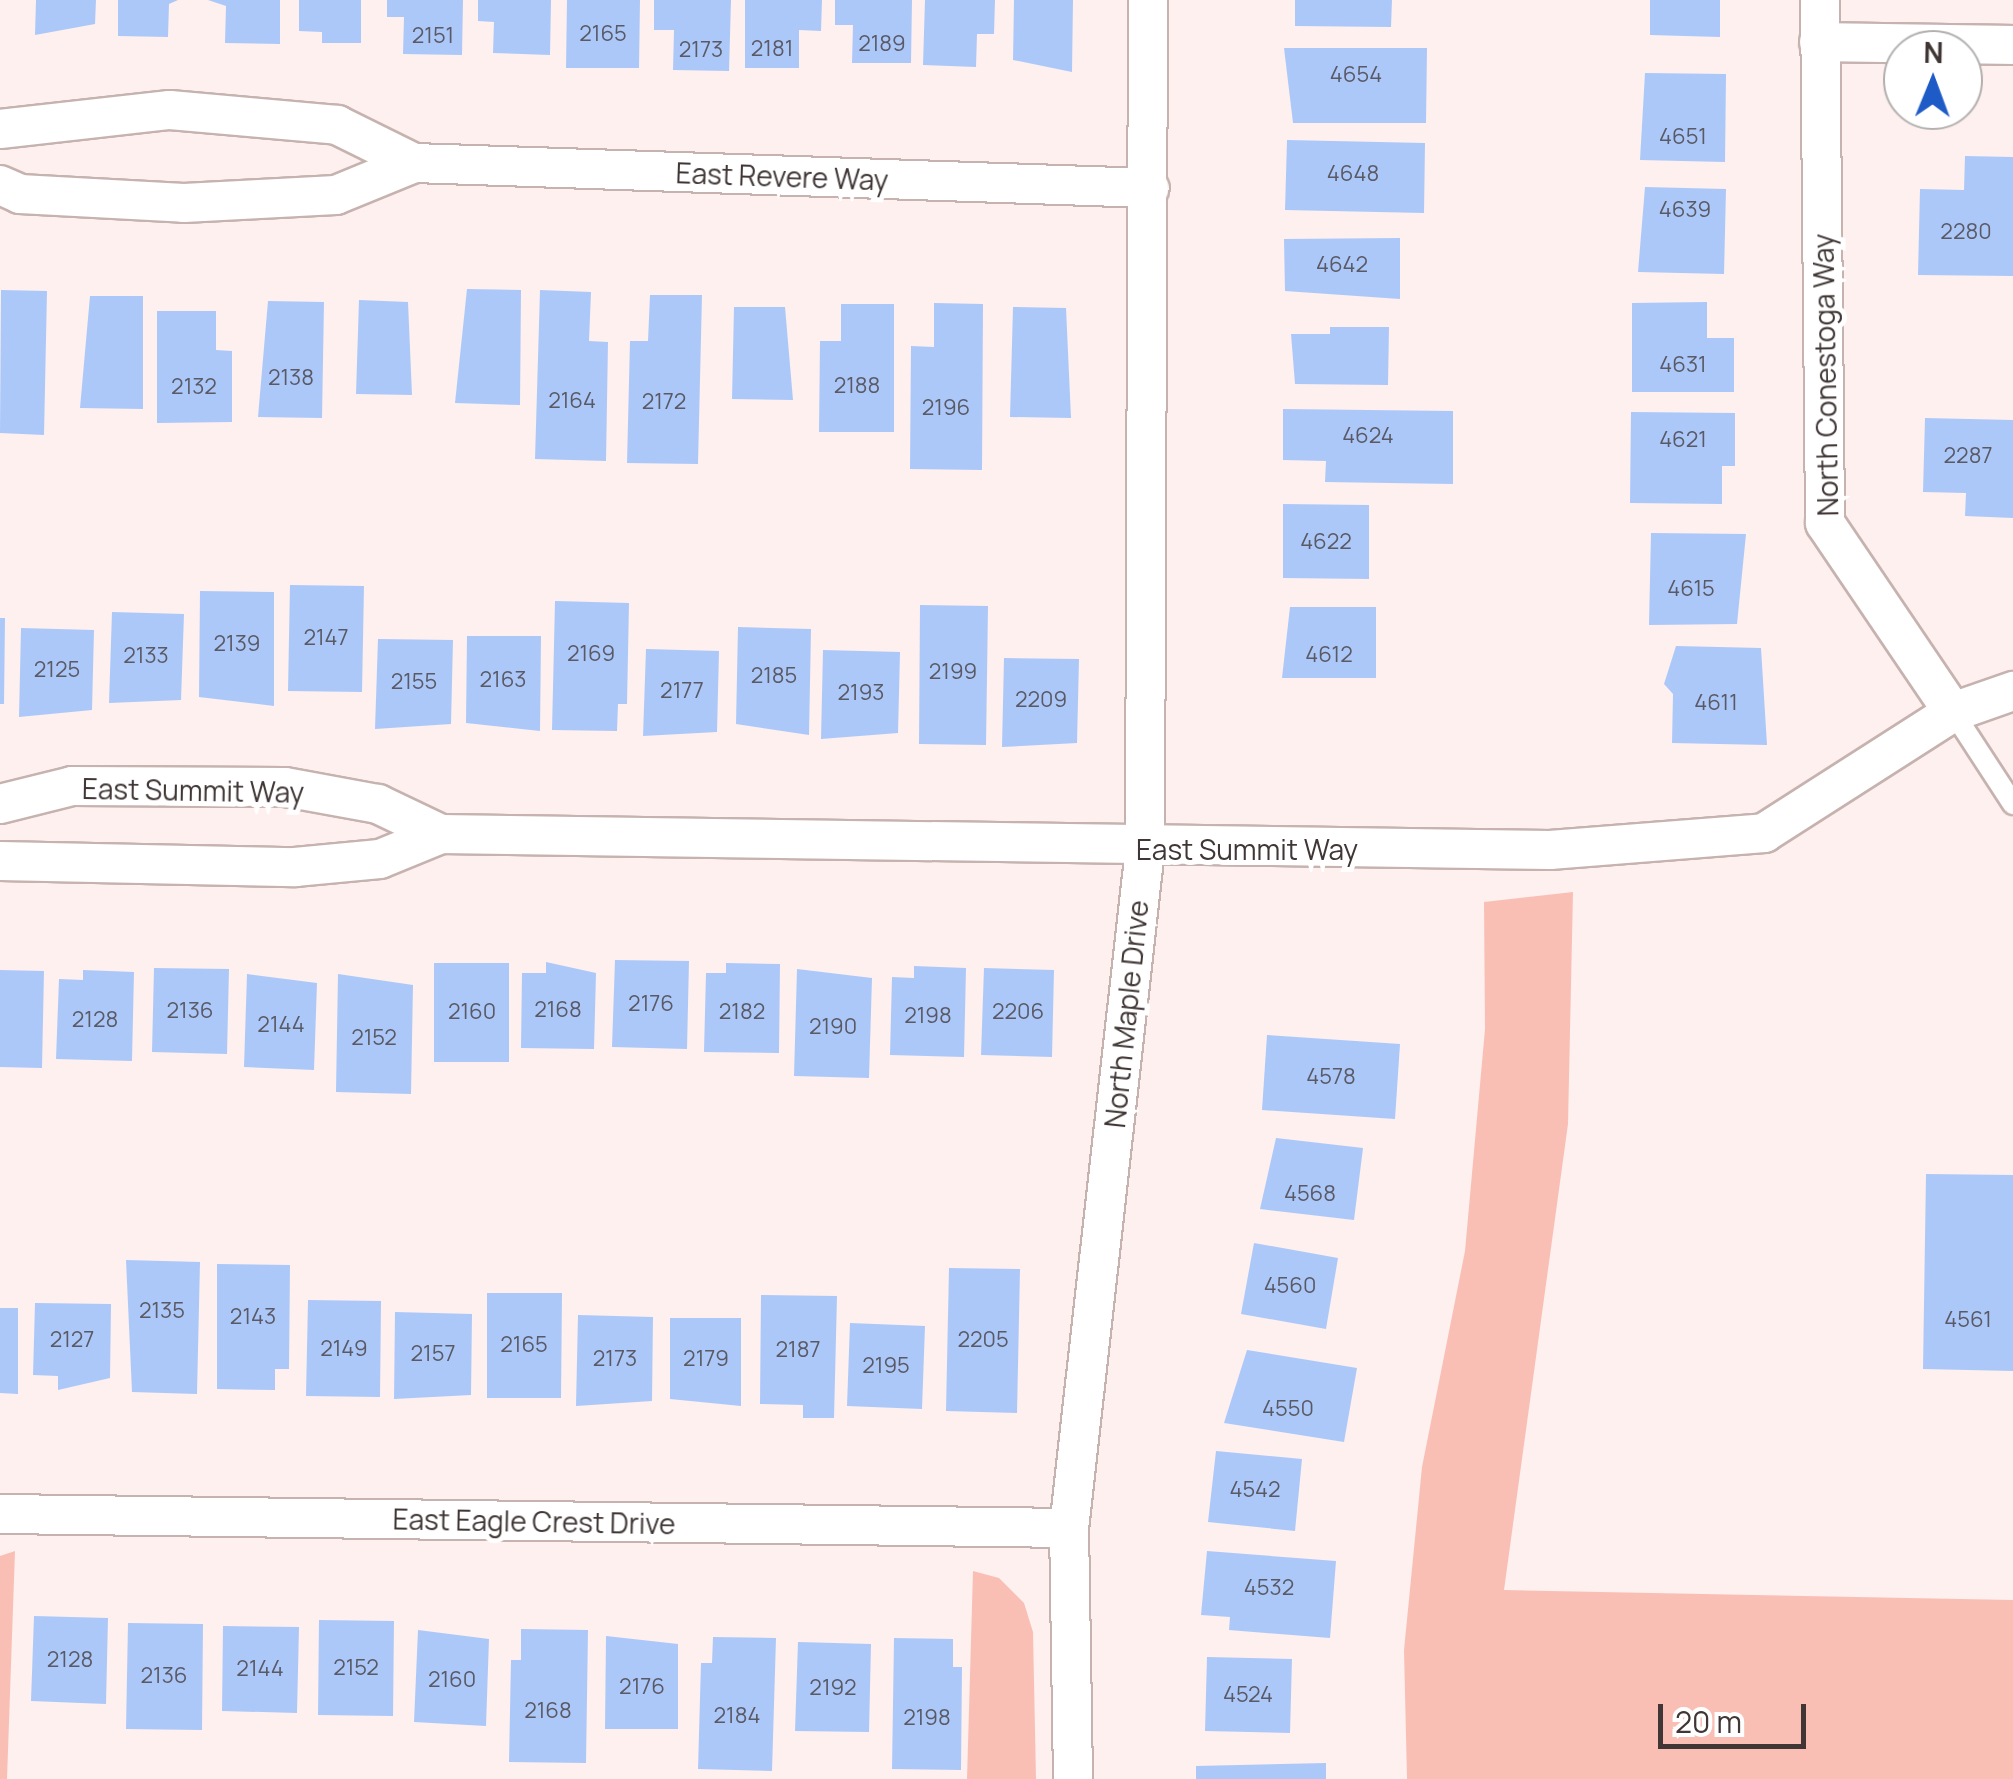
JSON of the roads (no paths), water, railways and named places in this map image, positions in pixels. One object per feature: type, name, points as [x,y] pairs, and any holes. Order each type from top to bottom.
[{"type":"street","name":"North Maple Drive","points":[[1073,1779],[1069,1528],[1145,849],[1148,0]]},
{"type":"street","name":"North Conestoga Way","points":[[1820,0],[1825,524],[1952,712]]},
{"type":"street","points":[[1819,42],[2013,45]]},
{"type":"street","name":"East Revere Way","points":[[0,129],[207,114],[338,125],[414,164]]},
{"type":"street","name":"East Revere Way","points":[[0,185],[75,197],[260,199],[336,195],[414,164],[1150,188]]},
{"type":"street","name":"East Summit Way","points":[[0,861],[295,867],[380,859],[441,834],[1145,849],[1550,850],[1764,833],[1952,712],[2013,691]]},
{"type":"street","name":"East Summit Way","points":[[0,804],[72,786],[286,787],[378,804],[441,834]]},
{"type":"street","name":"East Eagle Crest Drive","points":[[0,1514],[1069,1528]]},
{"type":"lane","points":[[1952,712],[2013,804]]}]
